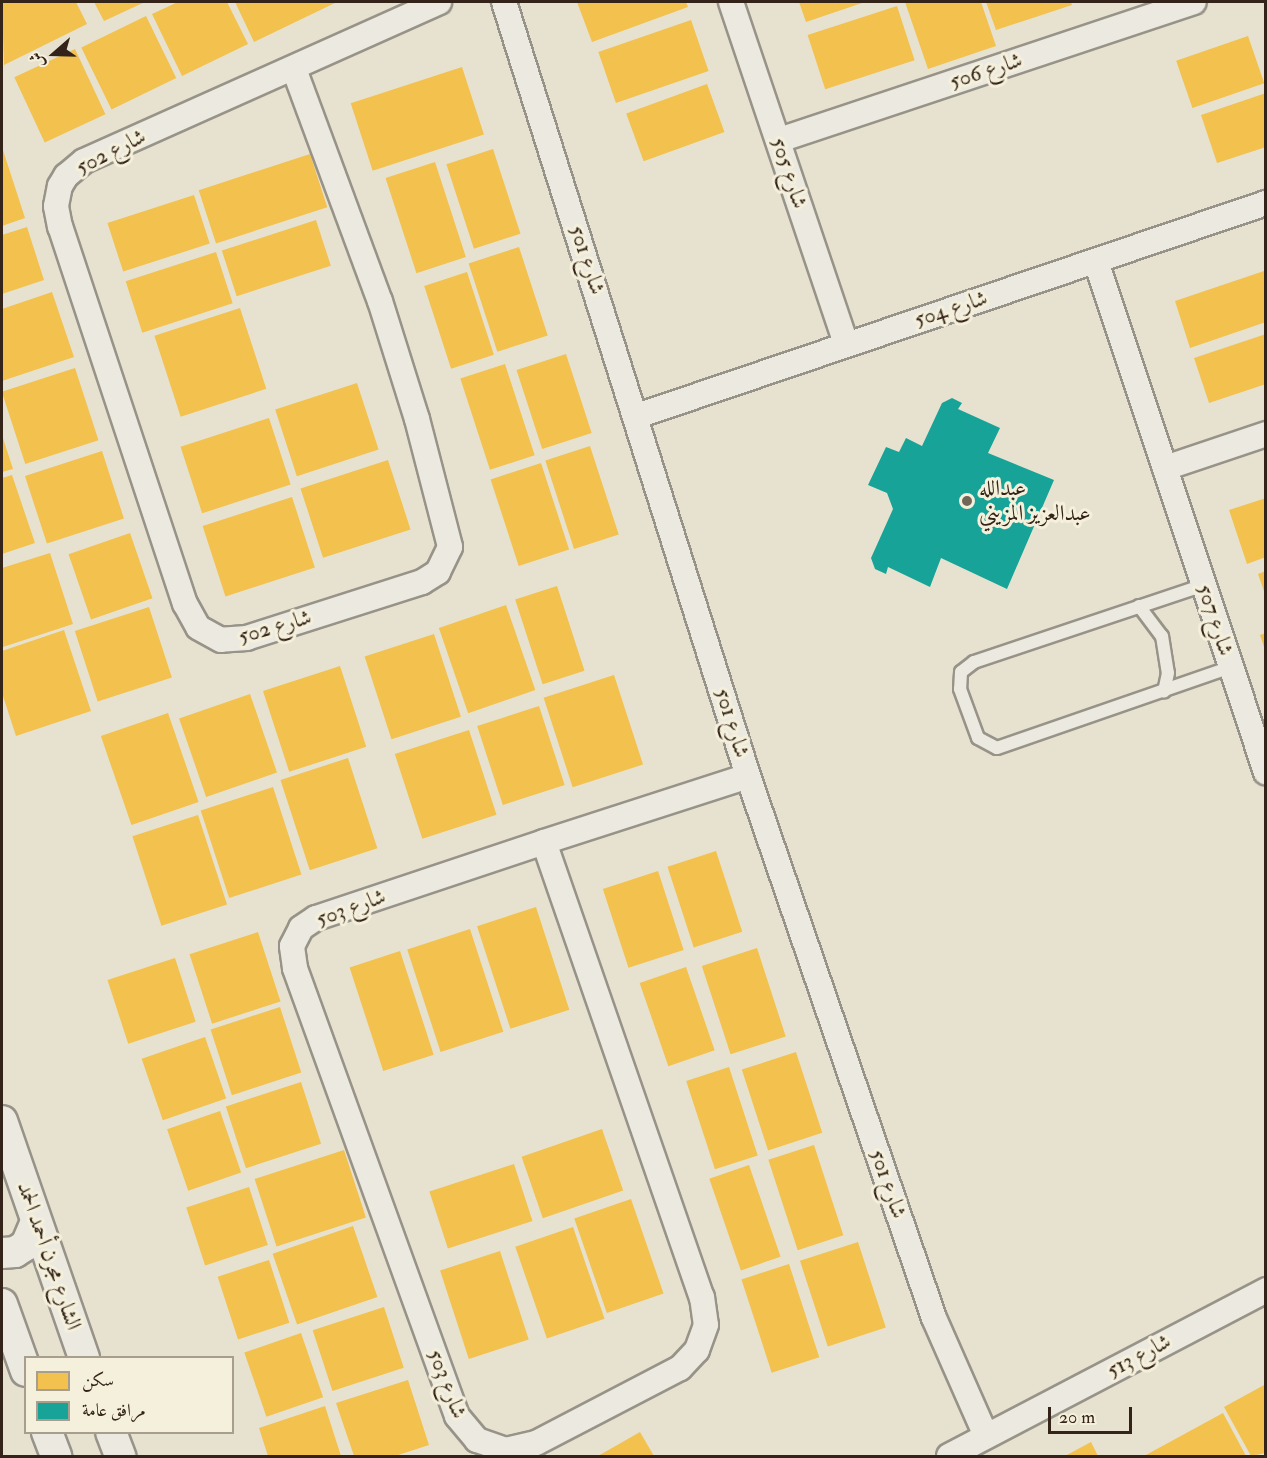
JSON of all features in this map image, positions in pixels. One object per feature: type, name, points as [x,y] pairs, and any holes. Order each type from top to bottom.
[{"type":"street","name":"شارع 502","points":[[294,69],[380,301],[417,419],[450,547],[438,572],[422,582],[247,639],[221,640],[198,627],[185,603],[60,227],[57,196],[66,176],[84,161],[294,69],[439,2]]},
{"type":"street","name":"شارع 501","points":[[504,2],[637,416],[748,776],[938,1329],[986,1436]]},
{"type":"street","name":"شارع 505","points":[[731,2],[846,344]]},
{"type":"street","name":"شارع 506","points":[[778,140],[1194,2]]},
{"type":"street","name":"شارع 504","points":[[637,416],[1266,204]]},
{"type":"street","name":"شارع 507","points":[[1096,261],[1266,772]]},
{"type":"street","points":[[1165,468],[1266,434]]},
{"type":"street","name":"شارع 503","points":[[544,842],[702,1297],[706,1325],[697,1350],[680,1368],[536,1443],[506,1450],[477,1440],[458,1416],[295,968],[292,946],[301,928],[316,918],[544,842],[748,776]]},
{"type":"street","name":"الشارع مجرن أحمد الحمد","points":[[2,1121],[83,1356]]},
{"type":"street","points":[[2,1253],[26,1245],[36,1222]]},
{"type":"street","name":"شارع 513","points":[[949,1456],[1266,1290]]},
{"type":"street","points":[[2,1304],[24,1365]]},
{"type":"street","points":[[48,1434],[56,1456]]},
{"type":"street","points":[[112,1434],[120,1456]]},
{"type":"lane","points":[[1204,585],[974,662],[961,672],[960,689],[978,738],[997,748],[1231,667]]},
{"type":"lane","points":[[1139,606],[1162,636],[1168,673],[1164,692]]},
{"type":"building: سكن","points":[[2,2],[76,2],[87,24],[4,65]]},
{"type":"building: سكن","points":[[94,2],[145,2],[104,21]]},
{"type":"building: سكن","points":[[178,2],[227,2],[248,44],[182,76],[152,14]]},
{"type":"building: سكن","points":[[235,2],[337,2],[254,42]]},
{"type":"building: سكن","points":[[577,2],[686,2],[688,7],[592,42]]},
{"type":"building: سكن","points":[[799,2],[865,2],[806,22]]},
{"type":"building: سكن","points":[[905,2],[981,2],[996,46],[928,69]]},
{"type":"building: سكن","points":[[986,2],[1071,2],[1072,5],[996,30]]},
{"type":"building: سكن","points":[[897,6],[915,60],[825,89],[808,35]]},
{"type":"building: سكن","points":[[146,16],[176,78],[112,110],[81,48]]},
{"type":"building: سكن","points":[[691,20],[709,71],[616,103],[598,52]]},
{"type":"building: سكن","points":[[1248,36],[1264,83],[1192,108],[1176,61]]},
{"type":"building: سكن","points":[[75,49],[105,114],[45,143],[14,77]]},
{"type":"building: سكن","points":[[462,67],[484,135],[373,171],[351,103]]},
{"type":"building: سكن","points":[[707,84],[724,132],[644,161],[626,113]]},
{"type":"building: سكن","points":[[1266,93],[1266,147],[1217,163],[1201,115]]},
{"type":"building: سكن","points":[[2,147],[25,218],[2,226]]},
{"type":"building: سكن","points":[[493,149],[521,234],[474,249],[446,164]]},
{"type":"building: سكن","points":[[310,154],[327,207],[216,243],[199,190]]},
{"type":"building: سكن","points":[[435,162],[466,257],[416,273],[386,178]]},
{"type":"building: سكن","points":[[194,195],[210,244],[123,272],[107,223]]},
{"type":"building: سكن","points":[[316,220],[331,266],[237,296],[222,251]]},
{"type":"building: سكن","points":[[27,227],[44,280],[2,294],[2,235]]},
{"type":"building: سكن","points":[[519,247],[548,335],[497,352],[469,263]]},
{"type":"building: سكن","points":[[216,252],[233,303],[142,333],[126,281]]},
{"type":"building: سكن","points":[[1264,271],[1266,322],[1190,348],[1175,301]]},
{"type":"building: سكن","points":[[467,272],[494,355],[451,369],[424,286]]},
{"type":"building: سكن","points":[[52,292],[74,357],[2,381],[2,309]]},
{"type":"building: سكن","points":[[240,308],[266,389],[181,417],[154,336]]},
{"type":"building: سكن","points":[[1266,334],[1266,384],[1209,403],[1194,358]]},
{"type":"building: سكن","points":[[566,354],[592,433],[542,449],[517,370]]},
{"type":"building: سكن","points":[[505,364],[535,455],[490,470],[460,379]]},
{"type":"building: سكن","points":[[75,368],[98,440],[25,464],[2,392]]},
{"type":"building: سكن","points":[[357,383],[379,450],[297,476],[275,410]]},
{"type":"building: سكن","points":[[269,418],[291,485],[202,513],[181,447]]},
{"type":"building: سكن","points":[[2,435],[13,469],[2,472]]},
{"type":"building: سكن","points":[[590,446],[619,534],[574,549],[545,461]]},
{"type":"building: سكن","points":[[102,451],[124,519],[47,544],[25,476]]},
{"type":"building: سكن","points":[[388,460],[411,529],[323,558],[301,488]]},
{"type":"building: سكن","points":[[541,463],[569,550],[519,566],[491,479]]},
{"type":"building: سكن","points":[[12,475],[35,543],[2,554],[2,478]]},
{"type":"building: سكن","points":[[292,497],[315,567],[225,596],[203,526]]},
{"type":"building: سكن","points":[[1266,498],[1266,557],[1247,564],[1229,510]]},
{"type":"building: سكن","points":[[130,533],[152,598],[91,619],[69,554]]},
{"type":"building: سكن","points":[[50,553],[73,624],[3,647],[2,568]]},
{"type":"building: سكن","points":[[1266,571],[1266,594],[1265,594],[1258,574]]},
{"type":"building: سكن","points":[[557,586],[585,671],[543,684],[515,600]]},
{"type":"building: سكن","points":[[506,605],[535,690],[468,713],[439,628]]},
{"type":"building: سكن","points":[[149,607],[172,677],[98,701],[75,631]]},
{"type":"building: سكن","points":[[64,630],[91,711],[16,736],[2,693],[2,651]]},
{"type":"building: سكن","points":[[1266,633],[1266,649],[1265,650],[1260,635]]},
{"type":"building: سكن","points":[[434,634],[461,717],[391,739],[365,657]]},
{"type":"building: سكن","points":[[340,666],[366,747],[289,772],[263,691]]},
{"type":"building: سكن","points":[[614,675],[643,764],[573,787],[544,698]]},
{"type":"building: سكن","points":[[250,694],[277,772],[206,797],[179,718]]},
{"type":"building: سكن","points":[[539,706],[565,785],[503,805],[477,726]]},
{"type":"building: سكن","points":[[168,713],[199,802],[131,825],[101,736]]},
{"type":"building: سكن","points":[[469,730],[497,815],[422,839],[395,754]]},
{"type":"building: سكن","points":[[348,758],[377,848],[310,870],[280,780]]},
{"type":"building: سكن","points":[[273,787],[301,874],[229,898],[201,810]]},
{"type":"building: سكن","points":[[198,815],[227,904],[161,926],[132,836]]},
{"type":"building: سكن","points":[[716,851],[742,932],[694,948],[667,867]]},
{"type":"building: سكن","points":[[658,871],[684,950],[628,968],[603,889]]},
{"type":"building: سكن","points":[[536,907],[569,1010],[510,1029],[477,926]]},
{"type":"building: سكن","points":[[470,929],[503,1032],[441,1052],[407,949]]},
{"type":"building: سكن","points":[[258,932],[281,1001],[212,1024],[190,954]]},
{"type":"building: سكن","points":[[757,948],[786,1036],[731,1054],[702,966]]},
{"type":"building: سكن","points":[[400,951],[434,1055],[383,1071],[350,967]]},
{"type":"building: سكن","points":[[175,958],[196,1022],[128,1044],[107,980]]},
{"type":"building: سكن","points":[[686,967],[715,1050],[668,1066],[640,983]]},
{"type":"building: سكن","points":[[280,1007],[301,1073],[232,1095],[211,1030]]},
{"type":"building: سكن","points":[[205,1037],[226,1098],[163,1120],[142,1059]]},
{"type":"building: سكن","points":[[796,1052],[822,1133],[768,1150],[742,1070]]},
{"type":"building: سكن","points":[[729,1067],[758,1155],[715,1169],[686,1081]]},
{"type":"building: سكن","points":[[301,1082],[321,1144],[246,1168],[226,1106]]},
{"type":"building: سكن","points":[[220,1111],[241,1172],[188,1191],[167,1129]]},
{"type":"building: سكن","points":[[602,1129],[623,1190],[543,1218],[522,1157]]},
{"type":"building: سكن","points":[[814,1145],[843,1235],[798,1250],[768,1160]]},
{"type":"building: سكن","points":[[344,1150],[366,1218],[277,1247],[255,1179]]},
{"type":"building: سكن","points":[[514,1164],[533,1221],[448,1249],[429,1192]]},
{"type":"building: سكن","points":[[749,1165],[781,1257],[741,1270],[709,1179]]},
{"type":"building: سكن","points":[[249,1187],[268,1245],[205,1265],[186,1207]]},
{"type":"building: سكن","points":[[631,1199],[664,1294],[607,1313],[574,1219]]},
{"type":"building: سكن","points":[[353,1226],[377,1297],[297,1325],[273,1254]]},
{"type":"building: سكن","points":[[573,1227],[605,1319],[547,1339],[515,1247]]},
{"type":"building: سكن","points":[[858,1242],[886,1328],[828,1346],[800,1261]]},
{"type":"building: سكن","points":[[500,1251],[529,1339],[469,1359],[440,1270]]},
{"type":"building: سكن","points":[[269,1260],[289,1323],[238,1339],[218,1277]]},
{"type":"building: سكن","points":[[789,1264],[819,1357],[772,1373],[741,1279]]},
{"type":"building: سكن","points":[[384,1307],[404,1368],[332,1391],[313,1330]]},
{"type":"building: سكن","points":[[301,1333],[323,1397],[266,1417],[244,1353]]},
{"type":"building: سكن","points":[[408,1380],[429,1445],[395,1456],[354,1456],[336,1403]]},
{"type":"building: سكن","points":[[1266,1384],[1266,1453],[1251,1456],[1224,1407]]},
{"type":"building: سكن","points":[[325,1406],[341,1456],[268,1456],[259,1428]]},
{"type":"building: سكن","points":[[1223,1413],[1246,1456],[1144,1456]]},
{"type":"building: سكن","points":[[640,1432],[654,1456],[598,1456]]},
{"type":"building: سكن","points":[[1091,1442],[1098,1456],[1065,1456]]},
{"type":"building: مرافق عامة","name":"عبدالله عبدالعزيز المزيني","points":[[952,398],[962,403],[958,409],[1000,428],[988,453],[1054,480],[1007,589],[941,558],[930,587],[888,567],[886,574],[875,569],[871,558],[893,509],[887,493],[868,485],[886,447],[899,452],[906,438],[922,446],[942,403]]},
{"type":"place","name":"عبدالله عبدالعزيز المزيني","points":[[967,501]]}]
